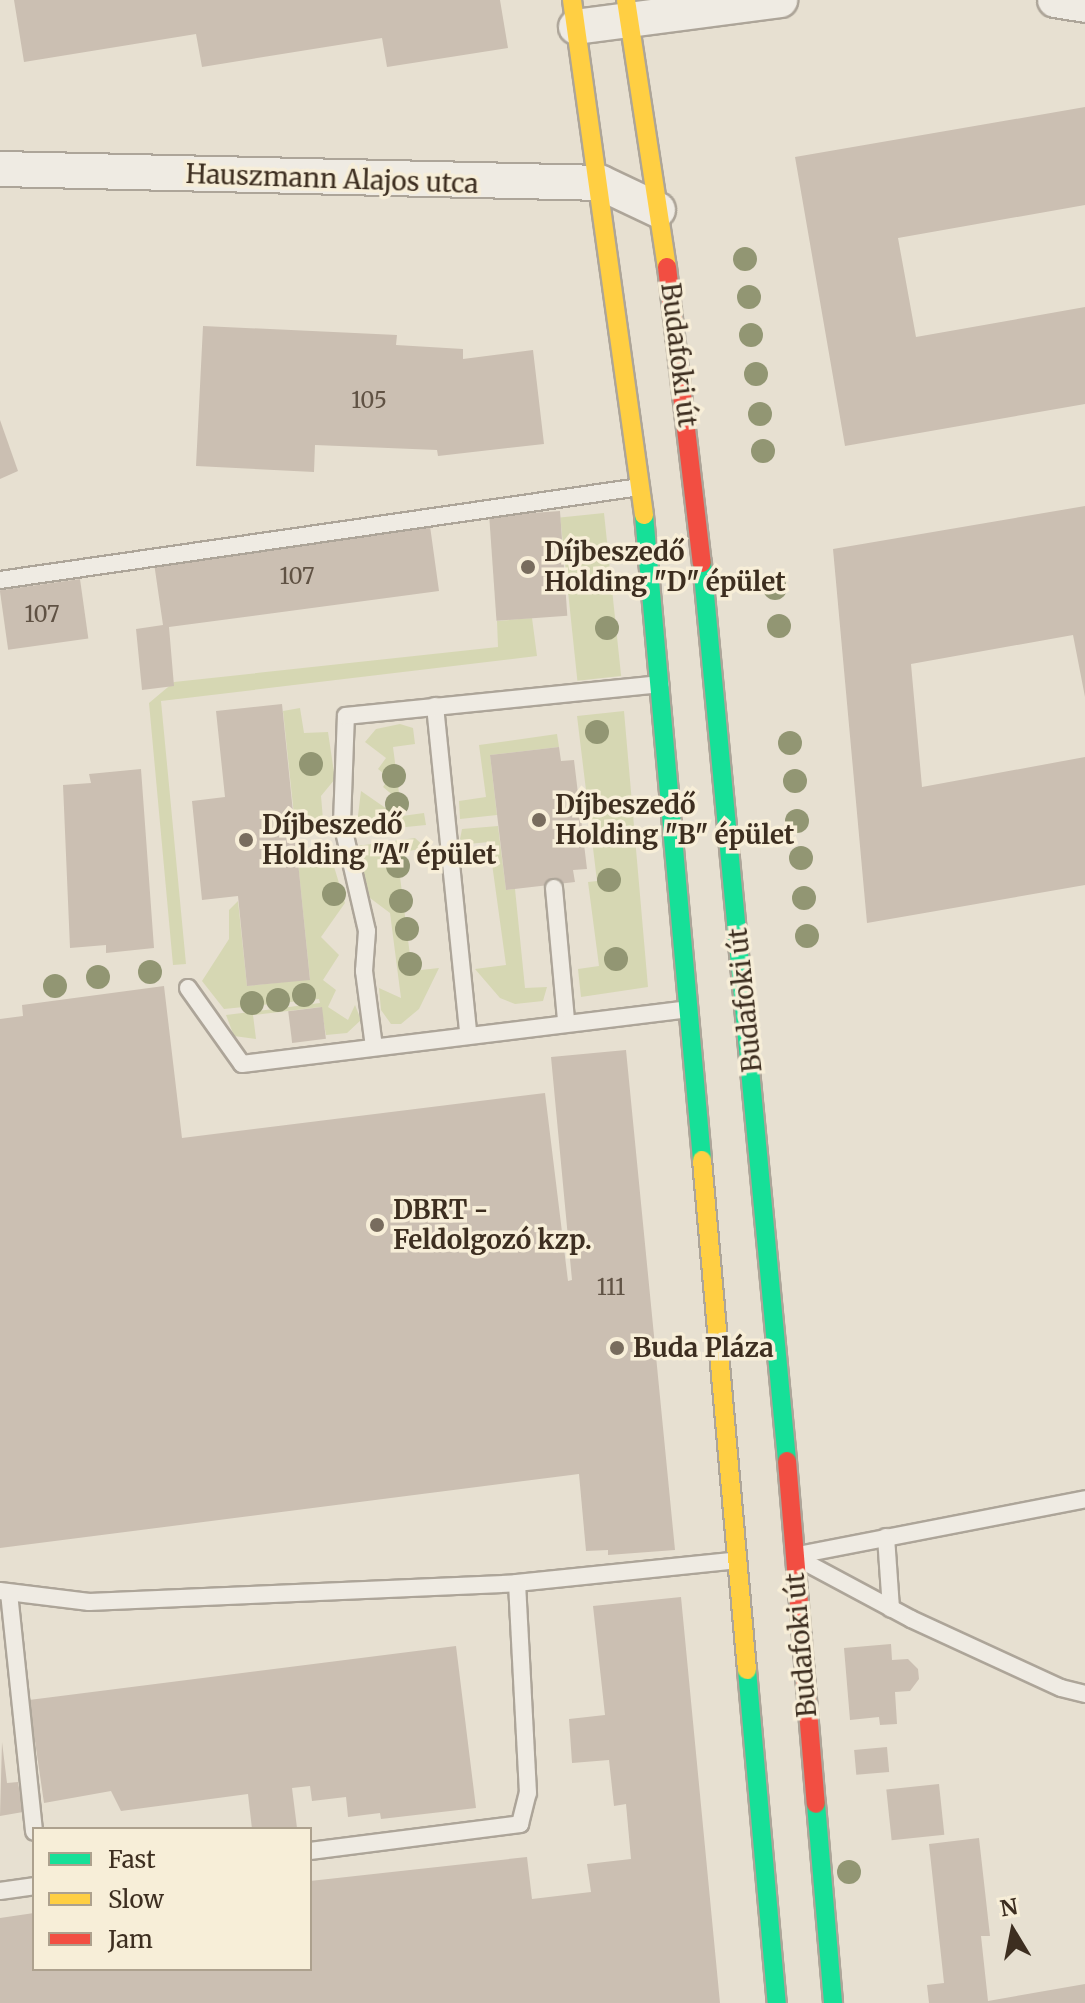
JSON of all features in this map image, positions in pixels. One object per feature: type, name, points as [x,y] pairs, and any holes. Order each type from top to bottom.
[{"type":"main road","name":"Budafoki út","points":[[628,10],[683,373],[766,1217],[786,1556],[833,2003]]},
{"type":"main road","name":"Budafoki út","points":[[574,14],[601,183],[641,487],[746,1560],[777,2003]]},
{"type":"street","points":[[574,14],[780,0]]},
{"type":"street","points":[[1055,0],[1085,5]]},
{"type":"street","name":"Hauszmann Alajos utca","points":[[0,169],[601,183],[658,210]]},
{"type":"lane","points":[[0,580],[641,487]]},
{"type":"lane","points":[[374,1047],[364,971],[367,931],[342,823],[346,716],[660,684]]},
{"type":"lane","points":[[435,706],[468,1033]]},
{"type":"lane","points":[[554,888],[566,1021]]},
{"type":"lane","points":[[188,988],[242,1064],[468,1033],[690,1009]]},
{"type":"lane","points":[[786,1556],[1085,1499]]},
{"type":"lane","points":[[886,1537],[891,1609]]},
{"type":"lane","points":[[786,1556],[1061,1688],[1085,1694]]},
{"type":"lane","points":[[33,1827],[4,1592],[89,1602],[517,1583],[746,1560]]},
{"type":"lane","points":[[312,1851],[520,1824],[528,1793],[517,1583]]},
{"type":"lane","points":[[0,1891],[32,1886]]},
{"type":"green space","points":[[604,513],[621,676],[577,681],[560,518]]},
{"type":"green space","points":[[532,618],[537,656],[161,701],[186,964],[173,965],[149,703],[174,682],[498,647],[497,621]]},
{"type":"green space","points":[[300,708],[304,733],[328,732],[335,779],[321,796],[324,831],[296,834],[283,711]]},
{"type":"green space","points":[[624,711],[648,987],[581,997],[578,969],[599,966],[588,882],[597,881],[577,716]]},
{"type":"green space","points":[[400,724],[413,728],[415,744],[393,747],[402,816],[424,813],[426,825],[356,832],[361,791],[387,809],[395,797],[383,787],[389,778],[378,769],[386,758],[365,742],[376,729]]},
{"type":"green space","points":[[557,734],[559,747],[490,755],[497,815],[460,819],[459,801],[486,797],[479,745]]},
{"type":"green space","points":[[498,826],[506,890],[515,889],[525,988],[547,987],[543,1001],[515,1004],[500,998],[475,969],[506,965],[489,842],[468,844],[460,839],[462,829]]},
{"type":"green space","points":[[415,838],[426,848],[397,853],[412,971],[439,968],[419,1009],[401,1024],[391,1024],[381,1010],[379,988],[401,998],[390,913],[370,898],[357,846]]},
{"type":"green space","points":[[329,850],[345,903],[321,937],[339,955],[323,980],[336,990],[328,1007],[348,1020],[355,1005],[361,1020],[347,1033],[326,1035],[321,1007],[253,1015],[256,1039],[234,1036],[226,1015],[320,1003],[319,999],[224,1009],[202,981],[229,939],[229,910],[238,901],[247,986],[310,979],[297,853]]},
{"type":"building","points":[[14,0],[500,0],[508,48],[387,67],[382,38],[202,67],[196,34],[24,62]]},
{"type":"building","points":[[1085,107],[1085,205],[898,238],[916,337],[1085,307],[1085,404],[845,446],[795,157]]},
{"type":"building","points":[[203,326],[397,335],[396,345],[463,349],[463,359],[533,350],[544,444],[438,456],[437,450],[315,445],[314,472],[196,466]]},
{"type":"building","points":[[0,420],[18,471],[0,479]]},
{"type":"building","points":[[1085,506],[1085,697],[1073,635],[911,664],[922,787],[1085,757],[1085,885],[867,923],[833,549]]},
{"type":"building","name":"Díjbeszedő Holding \"D\" épület","points":[[560,511],[567,616],[496,621],[489,516]]},
{"type":"building","points":[[430,526],[439,591],[169,627],[174,686],[142,690],[136,629],[163,625],[154,563]]},
{"type":"building","points":[[80,579],[88,638],[8,650],[0,590]]},
{"type":"building","name":"Díjbeszedő Holding \"A\" épület","points":[[282,704],[310,980],[247,986],[238,896],[202,900],[192,801],[225,797],[216,711]]},
{"type":"building","name":"Díjbeszedő Holding \"B\" épület","points":[[559,747],[561,761],[574,760],[587,869],[573,870],[575,882],[506,890],[490,755]]},
{"type":"building","points":[[141,769],[154,948],[106,953],[106,945],[70,948],[63,785],[91,783],[89,774]]},
{"type":"building","points":[[164,986],[182,1138],[545,1093],[568,1281],[572,1280],[551,1057],[626,1050],[675,1550],[608,1555],[608,1550],[586,1551],[579,1474],[0,1548],[0,1019],[23,1016],[22,1005]]},
{"type":"building","points":[[322,1007],[326,1039],[292,1043],[288,1011]]},
{"type":"building","points":[[681,1597],[720,2003],[0,2003],[0,1918],[32,1913],[32,1971],[312,1971],[312,1881],[527,1857],[532,1899],[591,1892],[587,1864],[631,1859],[626,1804],[614,1806],[609,1760],[572,1763],[569,1719],[605,1715],[593,1606]]},
{"type":"building","points":[[891,1644],[892,1660],[908,1659],[918,1669],[919,1679],[910,1691],[895,1692],[897,1724],[880,1725],[879,1717],[850,1720],[844,1648]]},
{"type":"building","points":[[456,1646],[476,1808],[381,1819],[380,1813],[348,1817],[346,1797],[312,1801],[310,1786],[292,1788],[297,1827],[252,1827],[248,1794],[121,1811],[111,1791],[44,1803],[29,1700]]},
{"type":"building","points":[[2,1742],[7,1783],[18,1782],[23,1812],[0,1816]]},
{"type":"building","points":[[887,1747],[889,1772],[856,1775],[854,1750]]},
{"type":"building","points":[[939,1784],[944,1835],[892,1840],[886,1790]]},
{"type":"building","points":[[979,1838],[990,1936],[981,1936],[988,2001],[1085,1984],[1085,2003],[929,2003],[927,1985],[944,1983],[929,1844]]},
{"type":"traffic: fast","points":[[644,515],[702,1160]]},
{"type":"traffic: fast","points":[[702,563],[787,1461]]},
{"type":"traffic: fast","points":[[747,1670],[777,2003]]},
{"type":"traffic: fast","points":[[816,1804],[833,2003]]},
{"type":"traffic: slow","points":[[572,0],[644,515]]},
{"type":"traffic: slow","points":[[626,0],[667,267]]},
{"type":"traffic: slow","points":[[702,1160],[747,1670]]},
{"type":"traffic: jam","points":[[667,267],[702,563]]},
{"type":"traffic: jam","points":[[787,1461],[816,1804]]},
{"type":"place","name":"Díjbeszedő Holding \"D\" épület","points":[[528,567]]},
{"type":"place","name":"Díjbeszedő Holding \"B\" épület","points":[[539,820]]},
{"type":"place","name":"Díjbeszedő Holding \"A\" épület","points":[[246,840]]},
{"type":"place","name":"DBRT - Feldolgozó kzp.","points":[[377,1225]]},
{"type":"place","name":"Buda Pláza","points":[[617,1348]]}]
